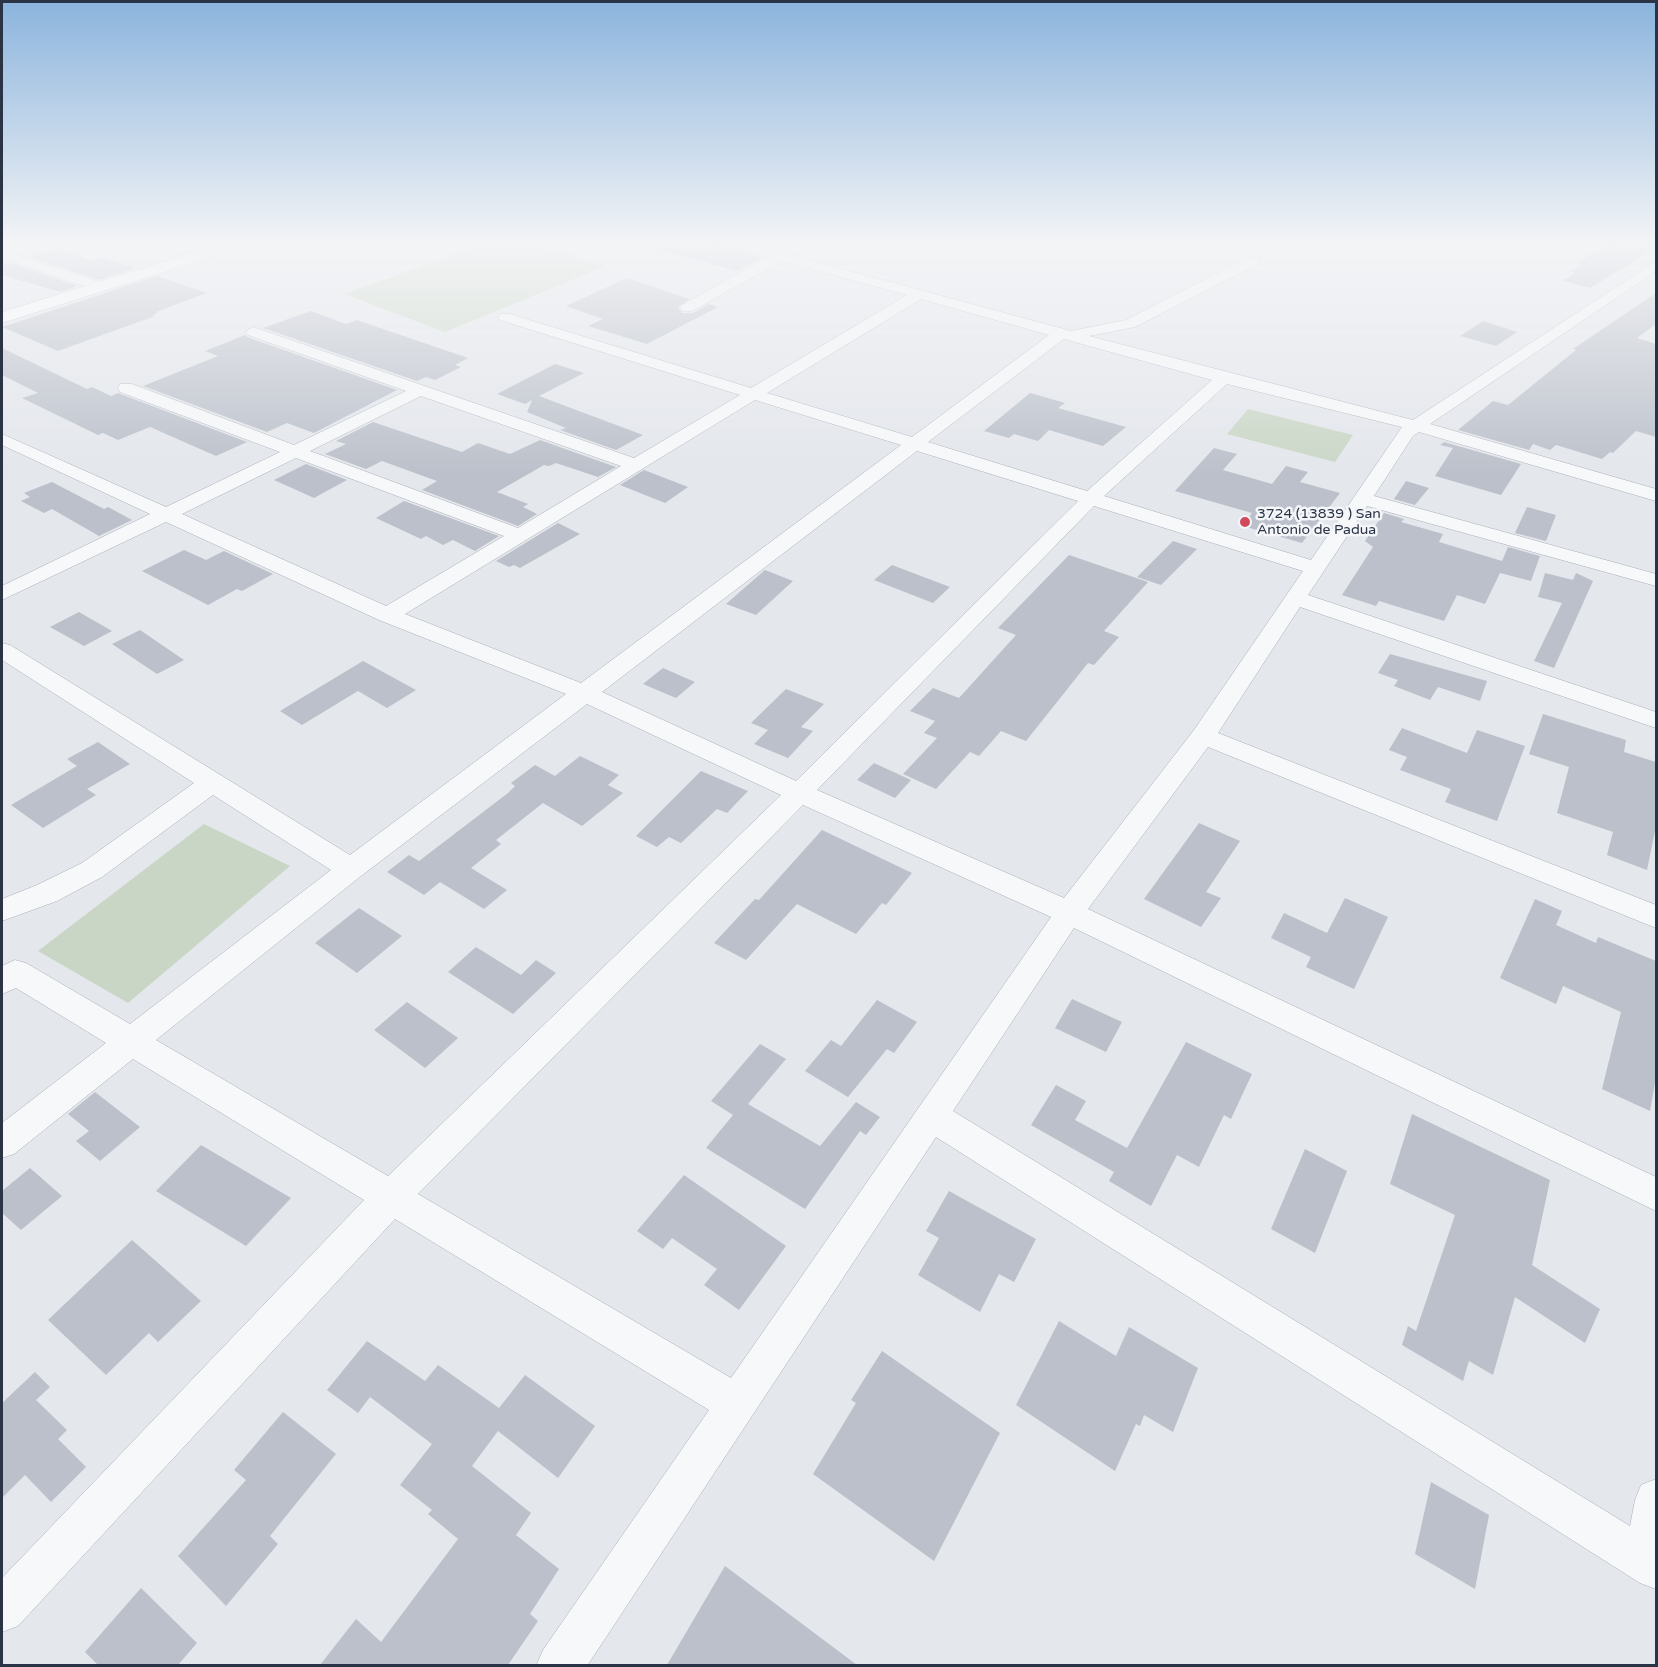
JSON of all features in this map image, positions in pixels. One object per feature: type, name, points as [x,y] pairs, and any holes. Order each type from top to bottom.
[{"type":"street","points":[[513,320],[1315,568]]},
{"type":"street","points":[[387,615],[877,320]]},
{"type":"street","points":[[1011,320],[1224,378],[1417,426],[1656,495]]},
{"type":"street","points":[[2,1143],[351,869],[1062,334],[1104,330],[1138,320]]},
{"type":"street","points":[[559,1665],[1069,913],[1203,736],[1407,432],[1575,320]]},
{"type":"street","points":[[253,332],[635,465]]},
{"type":"street","points":[[2,1610],[391,1197],[799,793],[1090,499],[1224,378]]},
{"type":"street","points":[[126,388],[519,535]]},
{"type":"street","points":[[2,594],[421,390]]},
{"type":"street","points":[[2,440],[387,615],[584,693],[799,793],[1069,913],[1656,1194]]},
{"type":"street","points":[[1361,498],[1656,580]]},
{"type":"street","points":[[1295,598],[1656,720]]},
{"type":"street","points":[[2,650],[351,869]]},
{"type":"street","points":[[1203,736],[1656,917]]},
{"type":"street","points":[[2,910],[47,893],[92,870],[213,782]]},
{"type":"street","points":[[2,982],[15,972],[735,1403]]},
{"type":"street","points":[[931,1115],[1651,1563],[1656,1500]]},
{"type":"green space","points":[[413,320],[475,320],[445,332]]},
{"type":"green space","points":[[1248,409],[1353,435],[1335,462],[1227,434]]},
{"type":"green space","points":[[204,824],[290,866],[128,1003],[38,951]]},
{"type":"building","points":[[24,320],[144,320],[58,351],[2,327]]},
{"type":"building","points":[[286,320],[335,320],[346,324],[357,320],[468,358],[455,365],[461,367],[435,380],[426,377],[417,381],[263,328]]},
{"type":"building","points":[[601,320],[693,320],[647,344],[588,326]]},
{"type":"building","points":[[1616,320],[1656,320],[1656,324],[1637,338],[1656,344],[1656,437],[1636,431],[1613,453],[1610,452],[1602,459],[1556,445],[1550,450],[1533,444],[1529,450],[1458,430],[1493,401],[1508,405],[1576,350],[1573,349]]},
{"type":"building","points":[[1483,321],[1517,332],[1496,346],[1460,336]]},
{"type":"building","points":[[245,335],[397,390],[314,433],[287,423],[267,432],[143,386],[218,356],[205,351]]},
{"type":"building","points":[[2,348],[87,389],[92,387],[111,396],[118,393],[247,442],[216,456],[150,427],[118,440],[103,433],[98,435],[22,398],[38,393],[2,375]]},
{"type":"building","points":[[555,364],[584,373],[539,396],[643,435],[616,450],[560,430],[566,428],[527,412],[532,400],[525,404],[497,394]]},
{"type":"building","points":[[1030,393],[1065,403],[1058,408],[1126,427],[1103,446],[1049,430],[1038,441],[1014,434],[1009,438],[984,431]]},
{"type":"building","points":[[373,422],[462,452],[478,443],[510,454],[540,440],[616,467],[598,477],[556,463],[549,466],[544,465],[497,492],[528,504],[523,507],[537,514],[518,526],[422,490],[437,481],[382,461],[366,469],[325,454],[346,444],[336,441]]},
{"type":"building","points":[[1444,442],[1521,464],[1501,495],[1435,476],[1453,448],[1440,445]]},
{"type":"building","points":[[1214,448],[1237,454],[1223,470],[1272,484],[1286,466],[1308,472],[1300,482],[1340,493],[1302,543],[1243,526],[1252,513],[1175,491]]},
{"type":"building","points":[[306,464],[347,480],[314,498],[274,480]]},
{"type":"building","points":[[644,470],[688,487],[665,503],[620,485]]},
{"type":"building","points":[[1406,481],[1429,488],[1415,505],[1394,499]]},
{"type":"building","points":[[52,482],[104,509],[108,507],[132,520],[99,536],[52,509],[44,513],[21,501],[30,497],[24,493]]},
{"type":"building","points":[[404,501],[499,536],[475,551],[453,540],[443,545],[426,536],[421,539],[376,518]]},
{"type":"building","points":[[1527,507],[1556,515],[1546,541],[1515,533]]},
{"type":"building","points":[[1384,513],[1404,519],[1401,522],[1443,534],[1439,542],[1502,561],[1508,547],[1540,556],[1531,581],[1500,573],[1485,604],[1457,595],[1444,621],[1379,601],[1376,606],[1342,595],[1373,547],[1365,541]]},
{"type":"building","points":[[558,523],[580,534],[520,568],[514,565],[509,567],[496,561]]},
{"type":"building","points":[[1173,541],[1197,549],[1161,585],[1137,577]]},
{"type":"building","points":[[184,550],[206,560],[224,551],[273,574],[242,591],[237,589],[208,605],[142,571]]},
{"type":"building","points":[[1069,555],[1148,582],[1104,631],[1119,637],[1094,665],[1088,663],[1026,741],[1001,731],[979,756],[970,752],[936,789],[903,774],[937,738],[924,733],[935,721],[910,711],[933,688],[959,698],[1016,635],[998,628]]},
{"type":"building","points":[[892,565],[950,587],[933,603],[874,580]]},
{"type":"building","points":[[765,570],[793,581],[756,615],[726,604]]},
{"type":"building","points":[[1545,573],[1573,580],[1576,573],[1593,581],[1554,668],[1534,661],[1562,603],[1538,597]]},
{"type":"building","points":[[79,612],[112,631],[84,646],[50,627]]},
{"type":"building","points":[[140,630],[184,660],[157,674],[112,644]]},
{"type":"building","points":[[1390,654],[1487,681],[1480,701],[1438,687],[1430,700],[1394,686],[1398,680],[1378,673]]},
{"type":"building","points":[[363,661],[416,690],[387,708],[358,691],[302,725],[280,711]]},
{"type":"building","points":[[663,668],[695,682],[676,698],[643,684]]},
{"type":"building","points":[[786,689],[824,704],[801,727],[813,731],[788,758],[754,744],[768,730],[751,723]]},
{"type":"building","points":[[1543,714],[1626,740],[1624,752],[1656,762],[1656,826],[1647,870],[1607,855],[1613,832],[1557,813],[1569,767],[1529,754]]},
{"type":"building","points":[[1402,728],[1467,753],[1477,730],[1525,746],[1497,821],[1445,802],[1451,789],[1400,770],[1407,757],[1389,750]]},
{"type":"building","points":[[98,742],[130,764],[87,789],[96,795],[43,828],[11,805],[77,766],[67,759]]},
{"type":"building","points":[[580,756],[619,775],[608,785],[623,793],[582,826],[543,803],[496,840],[501,844],[471,868],[507,890],[484,909],[440,882],[424,895],[387,872],[409,855],[419,861],[508,793],[515,786],[511,783],[535,765],[555,776]]},
{"type":"building","points":[[874,763],[911,780],[895,798],[857,780]]},
{"type":"building","points":[[701,771],[748,791],[727,813],[717,809],[681,843],[669,837],[657,847],[636,836]]},
{"type":"building","points":[[1199,823],[1240,841],[1206,892],[1221,898],[1201,927],[1144,899]]},
{"type":"building","points":[[822,830],[912,873],[886,905],[882,903],[856,934],[797,904],[746,960],[714,943],[755,899],[759,900]]},
{"type":"building","points":[[1345,898],[1388,917],[1354,989],[1306,967],[1311,957],[1271,938],[1284,913],[1327,933]]},
{"type":"building","points":[[1535,899],[1562,911],[1556,925],[1596,943],[1598,937],[1656,961],[1656,1077],[1650,1111],[1602,1089],[1621,1012],[1563,986],[1556,1004],[1500,978]]},
{"type":"building","points":[[359,908],[402,936],[357,973],[315,943]]},
{"type":"building","points":[[476,947],[521,975],[536,960],[556,973],[513,1014],[448,972]]},
{"type":"building","points":[[1072,999],[1122,1022],[1106,1052],[1055,1028]]},
{"type":"building","points":[[877,1000],[917,1022],[894,1053],[887,1049],[848,1097],[805,1071],[831,1040],[841,1046]]},
{"type":"building","points":[[407,1002],[458,1038],[425,1068],[374,1030]]},
{"type":"building","points":[[1186,1042],[1252,1074],[1231,1119],[1224,1115],[1199,1167],[1177,1155],[1151,1206],[1109,1181],[1114,1172],[1031,1125],[1056,1085],[1086,1101],[1075,1120],[1127,1148]]},
{"type":"building","points":[[760,1044],[786,1059],[748,1104],[820,1146],[856,1102],[880,1117],[866,1135],[860,1131],[805,1209],[706,1148],[733,1115],[711,1101]]},
{"type":"building","points":[[95,1092],[140,1127],[100,1161],[76,1141],[89,1131],[68,1114]]},
{"type":"building","points":[[1412,1114],[1550,1180],[1532,1265],[1600,1309],[1585,1343],[1515,1297],[1493,1375],[1469,1361],[1463,1381],[1402,1345],[1408,1326],[1416,1331],[1455,1215],[1390,1184]]},
{"type":"building","points":[[201,1145],[291,1198],[246,1246],[156,1191]]},
{"type":"building","points":[[1305,1149],[1347,1171],[1315,1253],[1271,1229]]},
{"type":"building","points":[[30,1168],[62,1196],[21,1230],[2,1213],[2,1191]]},
{"type":"building","points":[[684,1175],[786,1246],[739,1310],[704,1285],[717,1269],[672,1238],[663,1249],[637,1231]]},
{"type":"building","points":[[949,1191],[1036,1239],[1014,1282],[999,1274],[980,1312],[918,1275],[939,1238],[926,1231]]},
{"type":"building","points":[[132,1240],[201,1301],[158,1342],[149,1333],[106,1375],[48,1320]]},
{"type":"building","points":[[1059,1321],[1116,1356],[1129,1327],[1198,1368],[1173,1432],[1144,1415],[1140,1426],[1136,1424],[1115,1471],[1016,1405]]},
{"type":"building","points":[[367,1341],[425,1381],[438,1365],[499,1408],[525,1375],[595,1426],[558,1478],[498,1431],[472,1466],[531,1513],[516,1535],[559,1569],[530,1614],[538,1621],[508,1665],[320,1665],[356,1619],[381,1642],[458,1539],[428,1514],[432,1510],[400,1485],[432,1444],[370,1397],[358,1413],[327,1390]]},
{"type":"building","points":[[882,1351],[1000,1433],[934,1561],[813,1474],[856,1403],[851,1400]]},
{"type":"building","points":[[35,1372],[50,1387],[36,1400],[67,1430],[58,1439],[86,1467],[51,1502],[25,1475],[2,1498],[2,1403]]},
{"type":"building","points":[[283,1412],[336,1454],[270,1536],[278,1544],[226,1606],[178,1556],[246,1480],[234,1470]]},
{"type":"building","points":[[1431,1482],[1489,1515],[1475,1589],[1415,1554]]},
{"type":"building","points":[[725,1566],[857,1665],[667,1665]]},
{"type":"building","points":[[141,1588],[197,1643],[178,1665],[98,1665],[85,1652]]},
{"type":"place","name":"3724 (13839 ) San Antonio de Padua","points":[[1245,522]]}]
